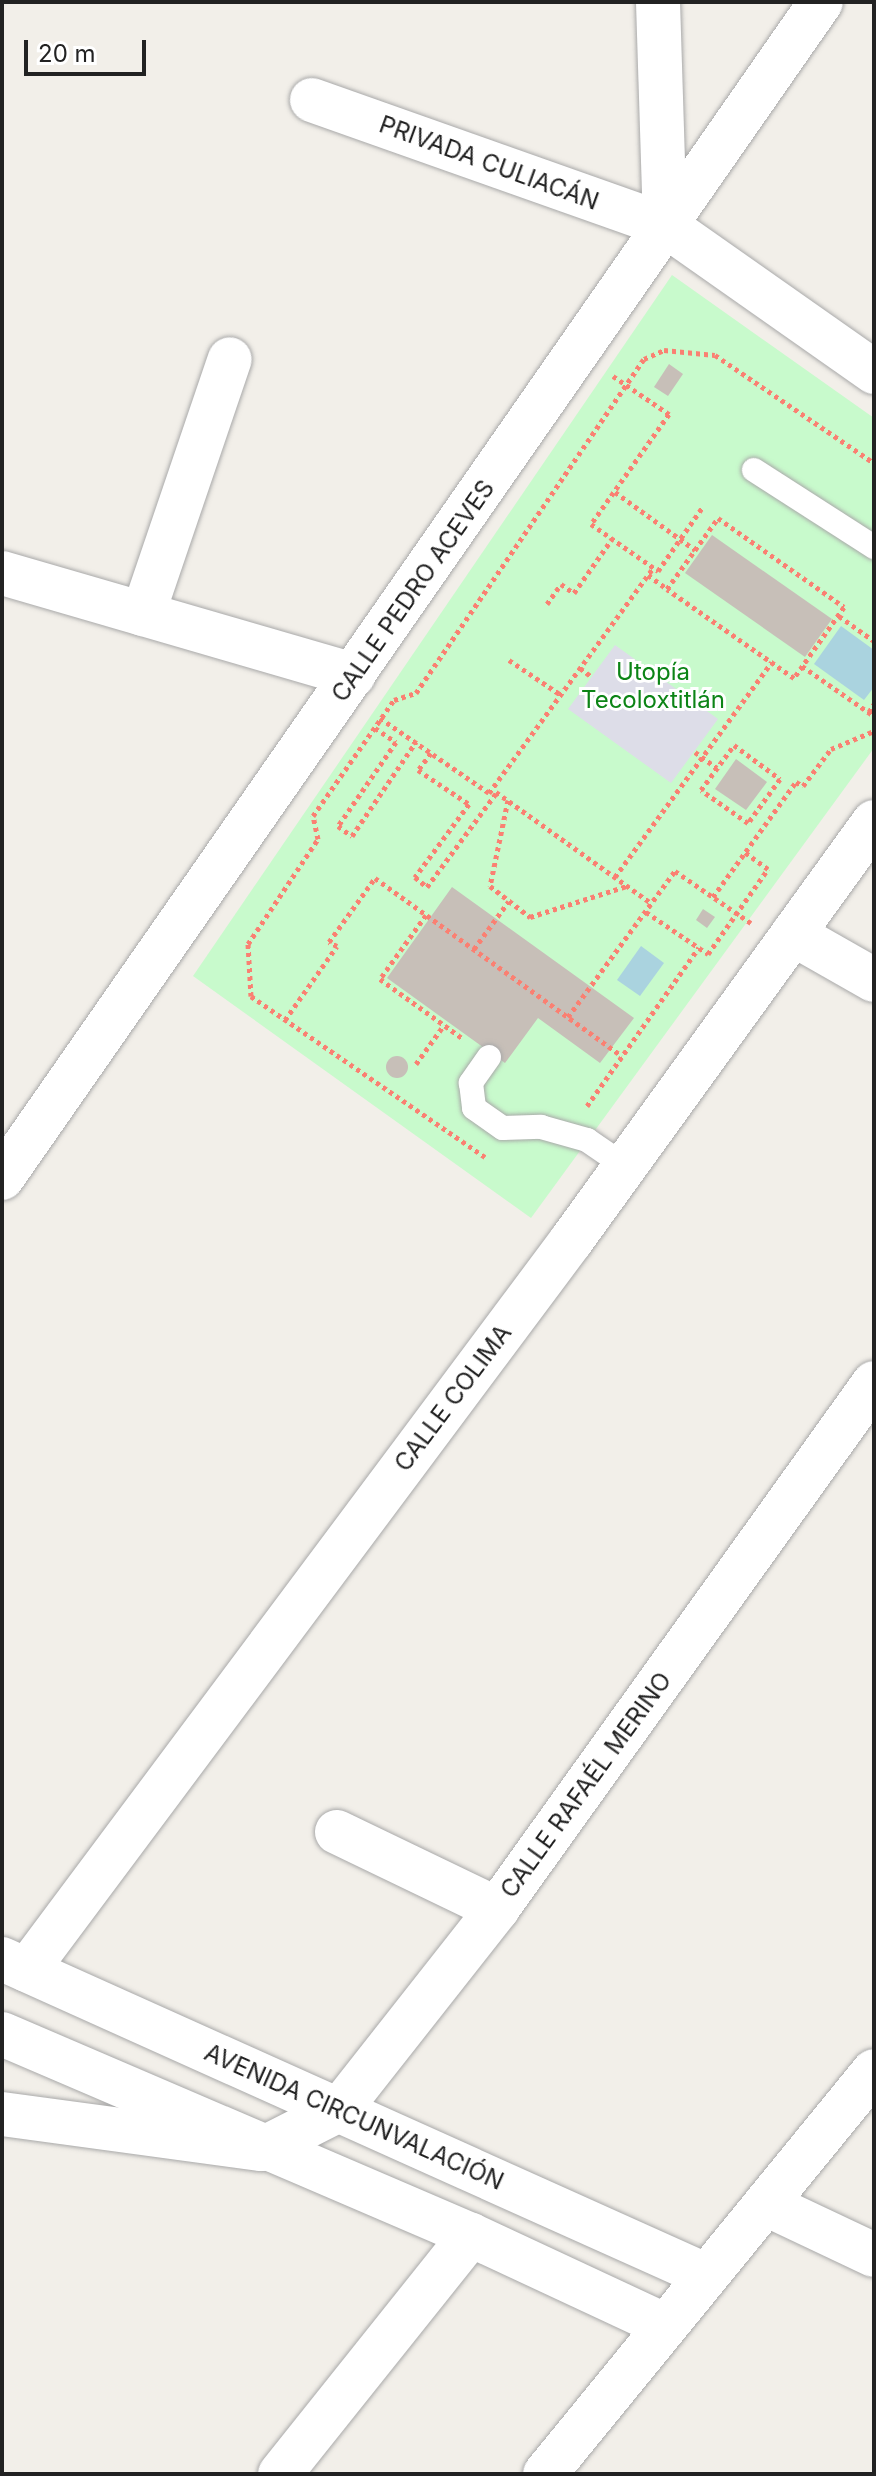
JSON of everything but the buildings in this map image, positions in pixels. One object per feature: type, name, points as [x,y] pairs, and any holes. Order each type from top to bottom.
[{"type":"street","points":[[658,2],[665,225]]},
{"type":"street","name":"CALLE PEDRO ACEVES","points":[[2,1178],[821,2]]},
{"type":"street","name":"PRIVADA CULIACÁN","points":[[312,100],[665,225],[874,372]]},
{"type":"street","points":[[143,614],[230,359]]},
{"type":"street","points":[[2,573],[354,675]]},
{"type":"street","name":"CALLE COLIMA","points":[[14,1964],[625,1166],[874,822]]},
{"type":"street","points":[[788,940],[874,980]]},
{"type":"street","name":"CALLE RAFAÉL MERINO","points":[[262,2149],[339,2110],[497,1909],[874,1383]]},
{"type":"street","points":[[337,1832],[497,1909]]},
{"type":"street","name":"AVENIDA CIRCUNVALACIÓN","points":[[14,1964],[705,2275]]},
{"type":"street","points":[[2,2034],[262,2149],[471,2235],[664,2325]]},
{"type":"street","points":[[545,2474],[705,2275],[868,2087]]},
{"type":"street","points":[[2,2114],[262,2149]]},
{"type":"street","points":[[766,2204],[874,2255]]},
{"type":"street","points":[[280,2474],[471,2235]]},
{"type":"lane","points":[[754,470],[874,547]]},
{"type":"lane","points":[[489,1057],[471,1083],[474,1108],[503,1128],[558,1130],[587,1140],[625,1166]]},
{"type":"path","points":[[495,1159],[477,1156],[251,996],[248,944],[318,839],[313,816],[394,700],[416,693],[644,359],[664,350],[715,355],[874,463]]},
{"type":"path","points":[[606,371],[669,414],[591,524],[658,571],[702,508]]},
{"type":"path","points":[[615,492],[695,550]]},
{"type":"path","points":[[648,575],[667,589],[794,678],[844,607],[718,518],[667,589]]},
{"type":"path","points":[[547,604],[561,584],[574,593],[612,539]]},
{"type":"path","points":[[431,753],[418,770],[469,804],[415,877],[427,887],[653,568]]},
{"type":"path","points":[[839,616],[874,641]]},
{"type":"path","points":[[509,660],[561,695]]},
{"type":"path","points":[[615,877],[772,662]]},
{"type":"path","points":[[802,666],[871,714],[874,704]]},
{"type":"path","points":[[580,668],[592,677]]},
{"type":"path","points":[[375,728],[396,742],[338,826],[352,836],[416,742]]},
{"type":"path","points":[[395,728],[489,793],[494,791],[508,800],[651,903]]},
{"type":"path","points":[[713,897],[775,811],[831,749],[874,731]]},
{"type":"path","points":[[734,745],[780,779],[763,802],[748,823],[701,790],[734,745]]},
{"type":"path","points":[[695,752],[717,768]]},
{"type":"path","points":[[508,800],[490,886],[530,917],[627,886]]},
{"type":"path","points":[[763,802],[775,811]]},
{"type":"path","points":[[646,912],[708,954],[768,869],[745,852]]},
{"type":"path","points":[[568,1017],[675,871],[737,913],[788,940]]},
{"type":"path","points":[[285,1020],[337,946],[329,942],[375,878],[622,1056]]},
{"type":"path","points":[[474,949],[509,901]]},
{"type":"path","points":[[426,915],[380,979],[489,1057]]},
{"type":"path","points":[[558,1130],[575,1122],[699,947]]},
{"type":"path","points":[[416,1064],[444,1025]]},
{"type":"green space","name":"Utopía Tecoloxtitlán","points":[[672,275],[874,418],[874,748],[531,1218],[193,976]]},
{"type":"shaded area","points":[[615,645],[718,719],[671,783],[568,709]]},
{"type":"water","points":[[841,626],[874,650],[874,687],[864,700],[814,664]]},
{"type":"water","points":[[641,946],[664,963],[640,996],[617,980]]}]
